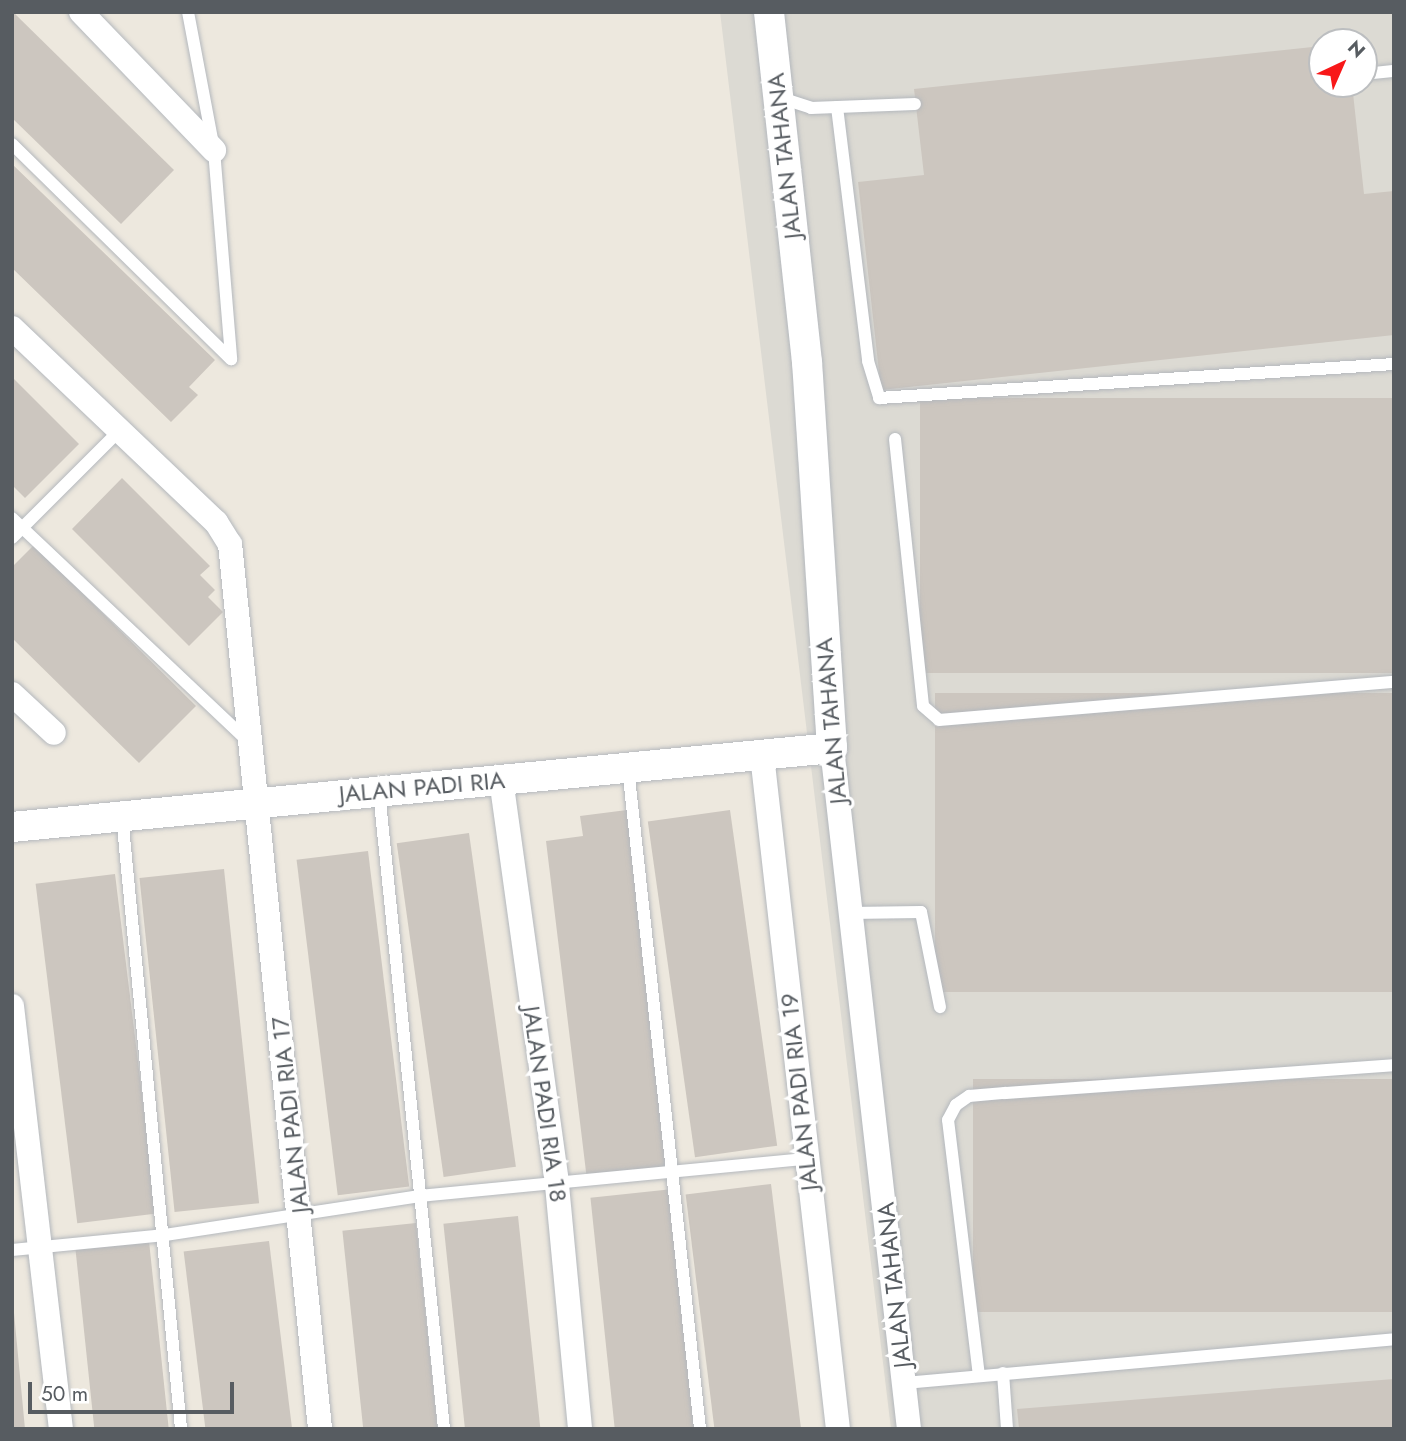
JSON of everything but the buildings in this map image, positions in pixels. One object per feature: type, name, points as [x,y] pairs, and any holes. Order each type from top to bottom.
[{"type":"street","points":[[82,12],[214,150]]},
{"type":"street","name":"JALAN TAHANA","points":[[769,12],[807,362],[832,748],[909,1429]]},
{"type":"street","name":"JALAN PADI RIA 17","points":[[12,328],[216,522],[230,544],[247,741],[301,1214],[320,1429]]},
{"type":"street","points":[[12,694],[54,733]]},
{"type":"street","name":"JALAN PADI RIA","points":[[12,827],[832,748]]},
{"type":"street","name":"JALAN PADI RIA 19","points":[[762,755],[838,1429]]},
{"type":"street","name":"JALAN PADI RIA 18","points":[[501,779],[557,1185],[580,1429]]},
{"type":"street","points":[[12,1006],[44,1248],[61,1429]]},
{"type":"lane","points":[[12,144],[231,359],[214,150],[188,12]]},
{"type":"lane","points":[[777,97],[837,107],[915,104]]},
{"type":"lane","points":[[837,107],[868,361],[879,398],[1394,363]]},
{"type":"lane","points":[[12,538],[17,523],[119,431]]},
{"type":"lane","points":[[895,439],[923,706],[939,720],[1394,682]]},
{"type":"lane","points":[[17,523],[247,741]]},
{"type":"lane","points":[[628,767],[677,1176],[701,1429]]},
{"type":"lane","points":[[379,791],[444,1429]]},
{"type":"lane","points":[[122,816],[165,1235],[181,1429]]},
{"type":"lane","points":[[850,913],[921,912],[940,1007]]},
{"type":"lane","points":[[979,1376],[948,1120],[956,1105],[969,1096],[1394,1065]]},
{"type":"lane","points":[[12,1250],[165,1235],[420,1196],[677,1176],[807,1159]]},
{"type":"lane","points":[[905,1383],[1394,1339]]},
{"type":"lane","points":[[1003,1373],[1007,1429]]},
{"type":"shaded area","points":[[720,12],[1394,12],[1394,1429],[891,1429]]}]
